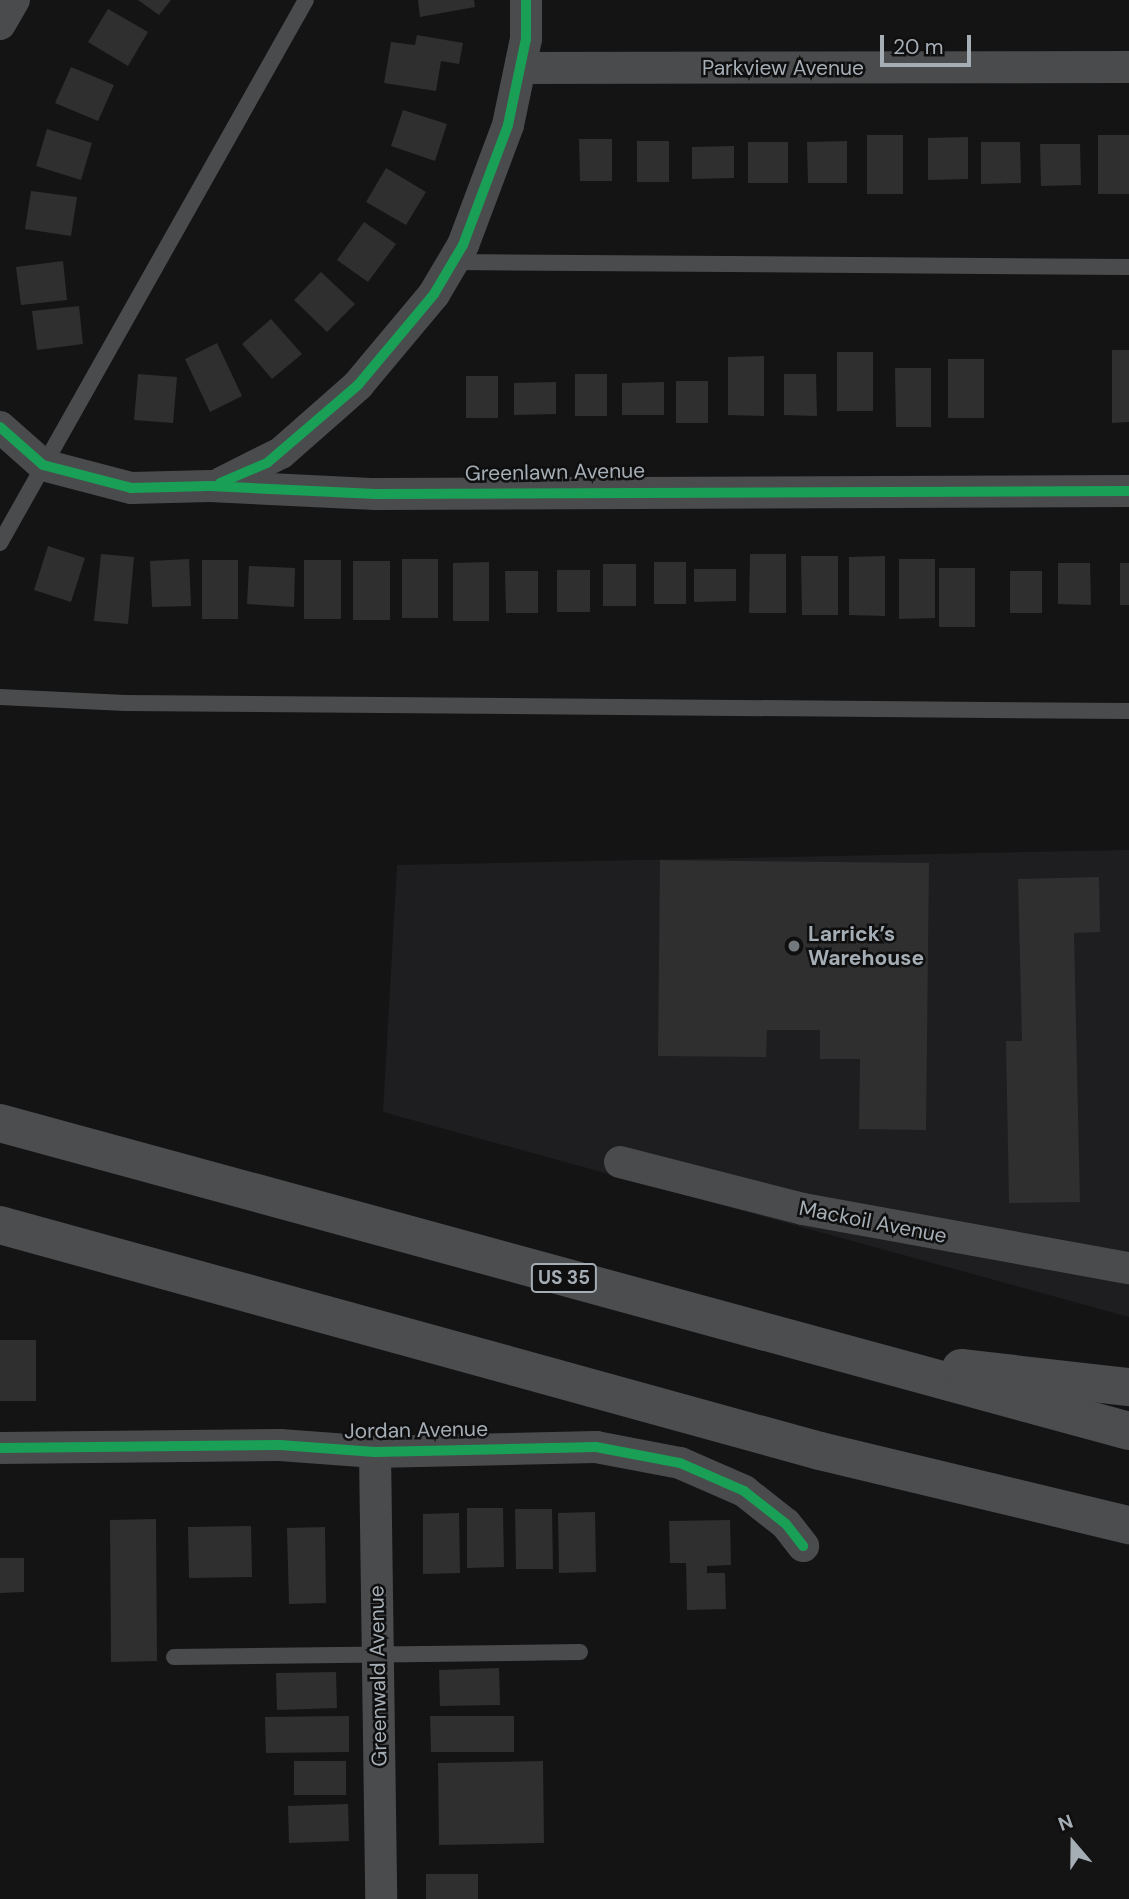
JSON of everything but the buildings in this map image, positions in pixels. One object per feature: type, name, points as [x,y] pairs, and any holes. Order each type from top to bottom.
[{"type":"highway","name":"US 35","points":[[0,1123],[1129,1431]]},
{"type":"highway","points":[[0,1225],[922,1475],[1129,1525]]},
{"type":"highway","points":[[842,1354],[1129,1387]]},
{"type":"highway","points":[[922,1475],[1129,1541]]},
{"type":"street","points":[[0,24],[14,0]]},
{"type":"street","points":[[210,486],[267,463],[358,385],[398,341],[453,262],[489,186],[522,68],[526,0]]},
{"type":"street","name":"Parkview Avenue","points":[[522,68],[1129,67]]},
{"type":"street","name":"Greenlawn Avenue","points":[[0,427],[43,465],[131,488],[210,486],[376,494],[1129,491]]},
{"type":"street","name":"Mackoil Avenue","points":[[620,1162],[803,1209],[1129,1268]]},
{"type":"street","name":"Jordan Avenue","points":[[0,1448],[280,1445],[375,1452],[544,1445],[639,1453],[680,1463],[758,1499],[786,1524],[803,1546]]},
{"type":"street","name":"Greenwald Avenue","points":[[375,1452],[381,1899]]},
{"type":"lane","points":[[0,543],[306,0]]},
{"type":"lane","points":[[453,262],[1129,267]]},
{"type":"lane","points":[[0,697],[153,703],[1129,711]]},
{"type":"lane","points":[[174,1657],[580,1652]]},
{"type":"shaded area","points":[[1129,850],[1129,1317],[383,1112],[397,865]]},
{"type":"cycle path","points":[[220,483],[267,463],[358,385],[434,294],[463,245],[508,125],[526,39],[526,0]]},
{"type":"cycle path","points":[[0,427],[43,465],[131,488],[210,486],[376,494],[1129,491]]},
{"type":"cycle path","points":[[0,1448],[280,1445],[375,1452],[596,1447],[680,1463],[744,1491],[786,1524],[803,1546]]},
{"type":"place","name":"Larrick’s Warehouse","points":[[794,946]]}]
